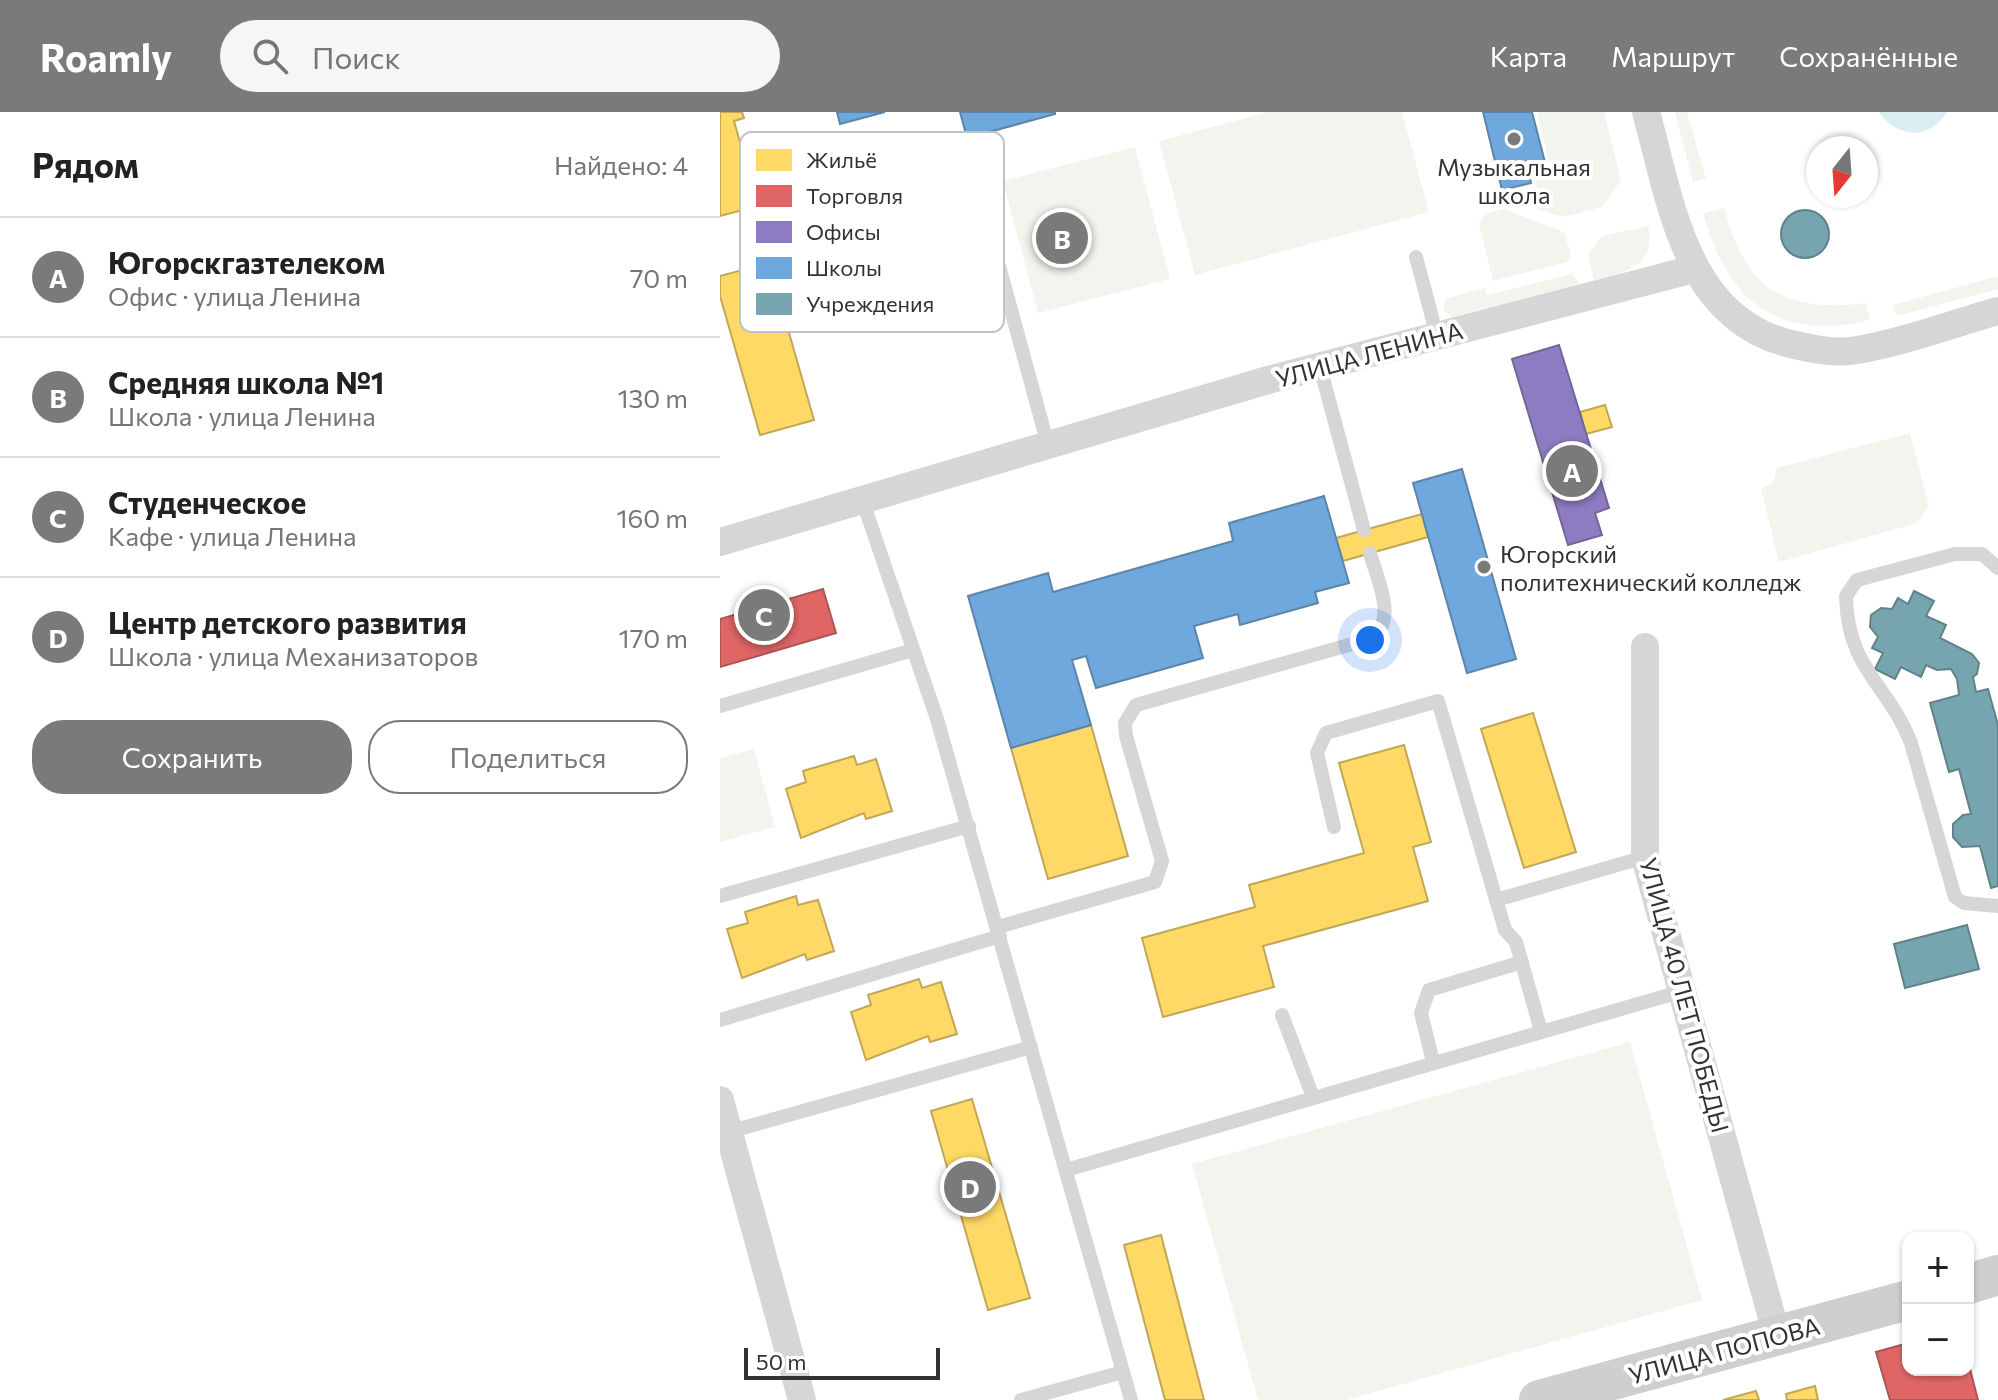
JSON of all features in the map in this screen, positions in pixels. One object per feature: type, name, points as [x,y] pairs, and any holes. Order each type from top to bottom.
[{"type":"street","points":[[1646,112],[1694,269],[1720,306],[1747,327],[1782,342],[1819,349],[1857,350],[1998,311]]},
{"type":"street","name":"УЛИЦА ЛЕНИНА","points":[[720,542],[1320,367],[1694,269]]},
{"type":"street","name":"УЛИЦА 40 ЛЕТ ПОБЕДЫ","points":[[1645,647],[1645,857],[1777,1336]]},
{"type":"street","points":[[720,1100],[802,1400]]},
{"type":"street","name":"УЛИЦА ПОПОВА","points":[[1539,1400],[1902,1302]]},
{"type":"lane","points":[[1416,257],[1437,336]]},
{"type":"lane","points":[[1004,284],[1048,445]]},
{"type":"lane","points":[[1320,367],[1364,530]]},
{"type":"lane","points":[[862,499],[969,826],[1131,1400]]},
{"type":"lane","points":[[720,1020],[1155,882],[1162,861],[1126,736],[1129,712],[1136,705],[1370,639],[1379,633],[1385,623],[1386,610],[1370,553]]},
{"type":"lane","points":[[1998,568],[1982,554],[1955,554],[1857,580],[1846,596],[1858,658],[1905,727],[1911,743],[1955,897],[1964,903],[1998,906]]},
{"type":"lane","points":[[720,706],[913,650]]},
{"type":"lane","points":[[1334,827],[1317,753],[1326,733],[1438,701],[1505,930],[1516,942],[1541,1031]]},
{"type":"lane","points":[[720,896],[969,826]]},
{"type":"lane","points":[[1496,900],[1645,857]]},
{"type":"lane","points":[[1433,1062],[1421,1013],[1429,990],[1522,962]]},
{"type":"lane","points":[[1066,1170],[1683,991]]},
{"type":"lane","points":[[1282,1015],[1313,1097]]},
{"type":"lane","points":[[728,1132],[1031,1047]]},
{"type":"lane","points":[[1021,1400],[1123,1372]]},
{"type":"shaded area","points":[[1269,112],[1402,112],[1429,212],[1195,275],[1159,141]]},
{"type":"shaded area","points":[[1537,112],[1604,112],[1621,180],[1602,207],[1563,217],[1531,207],[1538,192],[1533,171],[1550,166]]},
{"type":"shaded area","points":[[1675,112],[1687,112],[1706,179],[1693,182]]},
{"type":"shaded area","points":[[1879,112],[1947,112],[1931,128],[1913,133],[1895,127]]},
{"type":"shaded area","points":[[1135,147],[1170,279],[1038,313],[1004,181]]},
{"type":"shaded area","points":[[1724,208],[1743,258],[1756,276],[1771,289],[1790,299],[1811,304],[1866,303],[1870,320],[1807,325],[1782,319],[1760,308],[1726,270],[1713,244],[1703,213]]},
{"type":"shaded area","points":[[1504,209],[1564,232],[1571,255],[1567,262],[1493,281],[1479,223],[1486,213]]},
{"type":"shaded area","points":[[1648,226],[1650,239],[1643,258],[1617,275],[1594,281],[1588,256],[1602,236]]},
{"type":"shaded area","points":[[1572,274],[1580,284],[1452,317],[1444,310],[1444,302],[1448,298],[1485,288],[1487,295]]},
{"type":"shaded area","points":[[1998,276],[1998,289],[1897,316],[1893,305]]},
{"type":"shaded area","points":[[1910,433],[1929,505],[1917,523],[1779,562],[1761,489],[1773,483],[1777,468]]},
{"type":"shaded area","points":[[754,749],[775,827],[720,842],[720,758]]},
{"type":"shaded area","points":[[1630,1042],[1702,1300],[1346,1400],[1258,1400],[1192,1164]]},
{"type":"building: Жильё","points":[[720,112],[742,112],[744,118],[734,121],[740,142],[740,211],[720,216]]},
{"type":"building: Жильё","points":[[740,271],[740,332],[789,332],[814,420],[760,435],[720,296],[720,276]]},
{"type":"building: Жильё","points":[[1605,405],[1612,427],[1586,434],[1580,412]]},
{"type":"building: Жильё","points":[[1422,514],[1428,537],[1343,561],[1336,538]]},
{"type":"building: Жильё","points":[[1533,713],[1576,852],[1524,868],[1481,729]]},
{"type":"building: Жильё","points":[[1091,725],[1128,856],[1048,879],[1011,748]]},
{"type":"building: Жильё","points":[[1404,745],[1431,842],[1413,847],[1428,901],[1263,946],[1274,987],[1163,1017],[1142,938],[1255,907],[1249,885],[1364,853],[1339,763]]},
{"type":"building: Жильё","points":[[854,756],[857,765],[876,759],[892,811],[866,819],[864,813],[801,838],[786,789],[806,782],[803,771]]},
{"type":"building: Жильё","points":[[796,896],[798,905],[818,900],[834,951],[807,960],[805,954],[742,978],[727,929],[748,923],[745,912]]},
{"type":"building: Жильё","points":[[919,979],[922,988],[941,982],[957,1034],[930,1042],[928,1036],[866,1060],[851,1012],[871,1005],[868,995]]},
{"type":"building: Жильё","points":[[972,1099],[1030,1298],[988,1310],[931,1111]]},
{"type":"building: Жильё","points":[[1161,1235],[1204,1400],[1165,1400],[1124,1245]]},
{"type":"building: Жильё","points":[[1815,1386],[1818,1400],[1787,1400],[1786,1394]]},
{"type":"building: Жильё","points":[[1756,1391],[1759,1400],[1723,1400]]},
{"type":"building: Торговля","points":[[823,589],[836,633],[720,667],[720,619]]},
{"type":"building: Торговля","points":[[1902,1345],[1902,1376],[1972,1376],[1978,1400],[1890,1400],[1876,1352]]},
{"type":"building: Офисы","points":[[1559,345],[1609,508],[1595,513],[1602,535],[1568,545],[1512,359]]},
{"type":"building: Школы","points":[[837,112],[885,112],[840,124]]},
{"type":"building: Школы","points":[[960,112],[1055,112],[989,132],[965,132]]},
{"type":"building: Школы","name":"Музыкальная школа","points":[[1483,112],[1532,112],[1546,166],[1528,170],[1531,183],[1502,190]]},
{"type":"building: Школы","points":[[1462,469],[1516,659],[1467,673],[1413,483]]},
{"type":"building: Школы","points":[[1324,496],[1349,583],[1315,592],[1318,603],[1240,625],[1238,614],[1194,626],[1203,658],[1096,688],[1086,656],[1072,660],[1091,725],[1011,748],[968,596],[1048,573],[1053,592],[1233,541],[1229,523]]},
{"type":"building: Учреждения","points":[[1805,210],[1822,217],[1829,234],[1822,251],[1805,258],[1788,251],[1781,234],[1788,217]]},
{"type":"building: Учреждения","points":[[1914,591],[1934,601],[1926,616],[1946,625],[1940,638],[1972,654],[1979,663],[1977,674],[1973,677],[1976,692],[1988,689],[1998,725],[1998,886],[1991,888],[1980,846],[1962,847],[1953,837],[1953,824],[1963,815],[1971,814],[1959,769],[1949,772],[1930,703],[1959,695],[1957,679],[1951,669],[1937,670],[1926,665],[1921,677],[1901,667],[1895,679],[1875,669],[1883,653],[1872,648],[1878,637],[1870,627],[1871,615],[1881,608],[1892,609],[1898,598],[1908,604]]},
{"type":"building: Учреждения","points":[[1967,925],[1979,969],[1905,988],[1894,944]]},
{"type":"place","name":"Музыкальная школа","points":[[1514,139]]},
{"type":"place","name":"Средняя школа №1","points":[[1062,238]]},
{"type":"place","name":"Югорскгазтелеком","points":[[1572,471]]},
{"type":"place","name":"Югорский политехнический колледж","points":[[1484,567]]},
{"type":"place","name":"Студенческое","points":[[764,615]]},
{"type":"place","name":"Центр детского развития","points":[[970,1187]]}]
